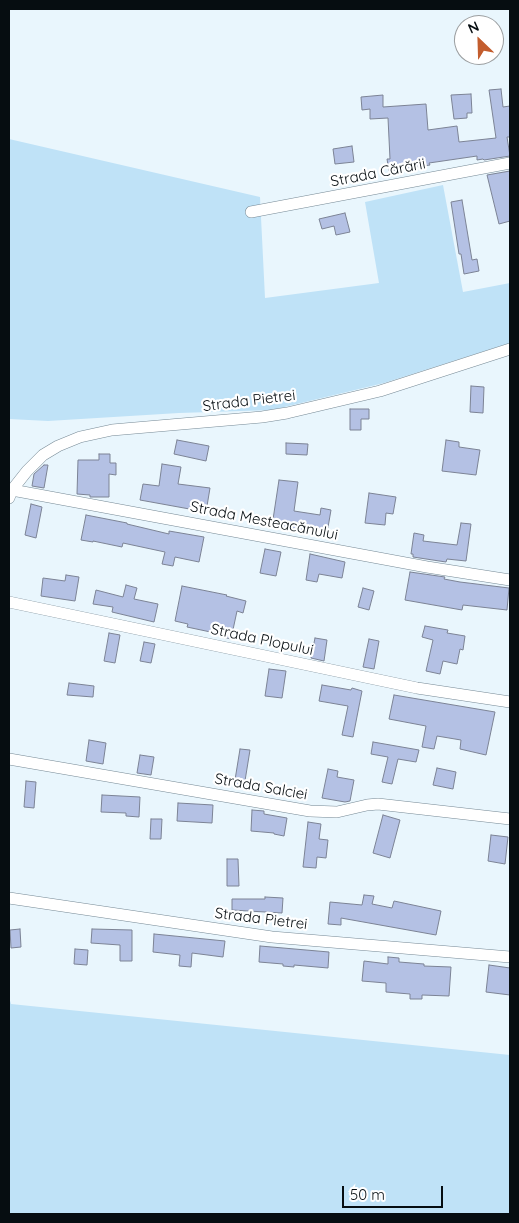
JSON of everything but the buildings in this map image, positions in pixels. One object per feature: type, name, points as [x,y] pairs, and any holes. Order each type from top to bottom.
[{"type":"street","name":"Strada Cărării","points":[[251,212],[510,163]]},
{"type":"street","name":"Strada Pietrei","points":[[10,494],[27,471],[43,455],[58,446],[80,437],[112,430],[262,417],[287,413],[380,390],[510,349]]},
{"type":"street","name":"Strada Mesteacănului","points":[[10,494],[510,580]]},
{"type":"street","name":"Strada Plopului","points":[[9,602],[417,688],[510,702]]},
{"type":"street","name":"Strada Salciei","points":[[9,759],[310,811],[337,812],[378,804],[510,819]]},
{"type":"street","name":"Strada Pietrei","points":[[9,898],[272,937],[510,957]]},
{"type":"shaded area","points":[[9,139],[260,197],[265,298],[379,283],[365,202],[443,185],[463,292],[510,283],[510,343],[384,383],[272,410],[179,413],[48,421],[9,419]]},
{"type":"shaded area","points":[[9,997],[11,1004],[510,1055],[510,1214],[9,1214]]}]
